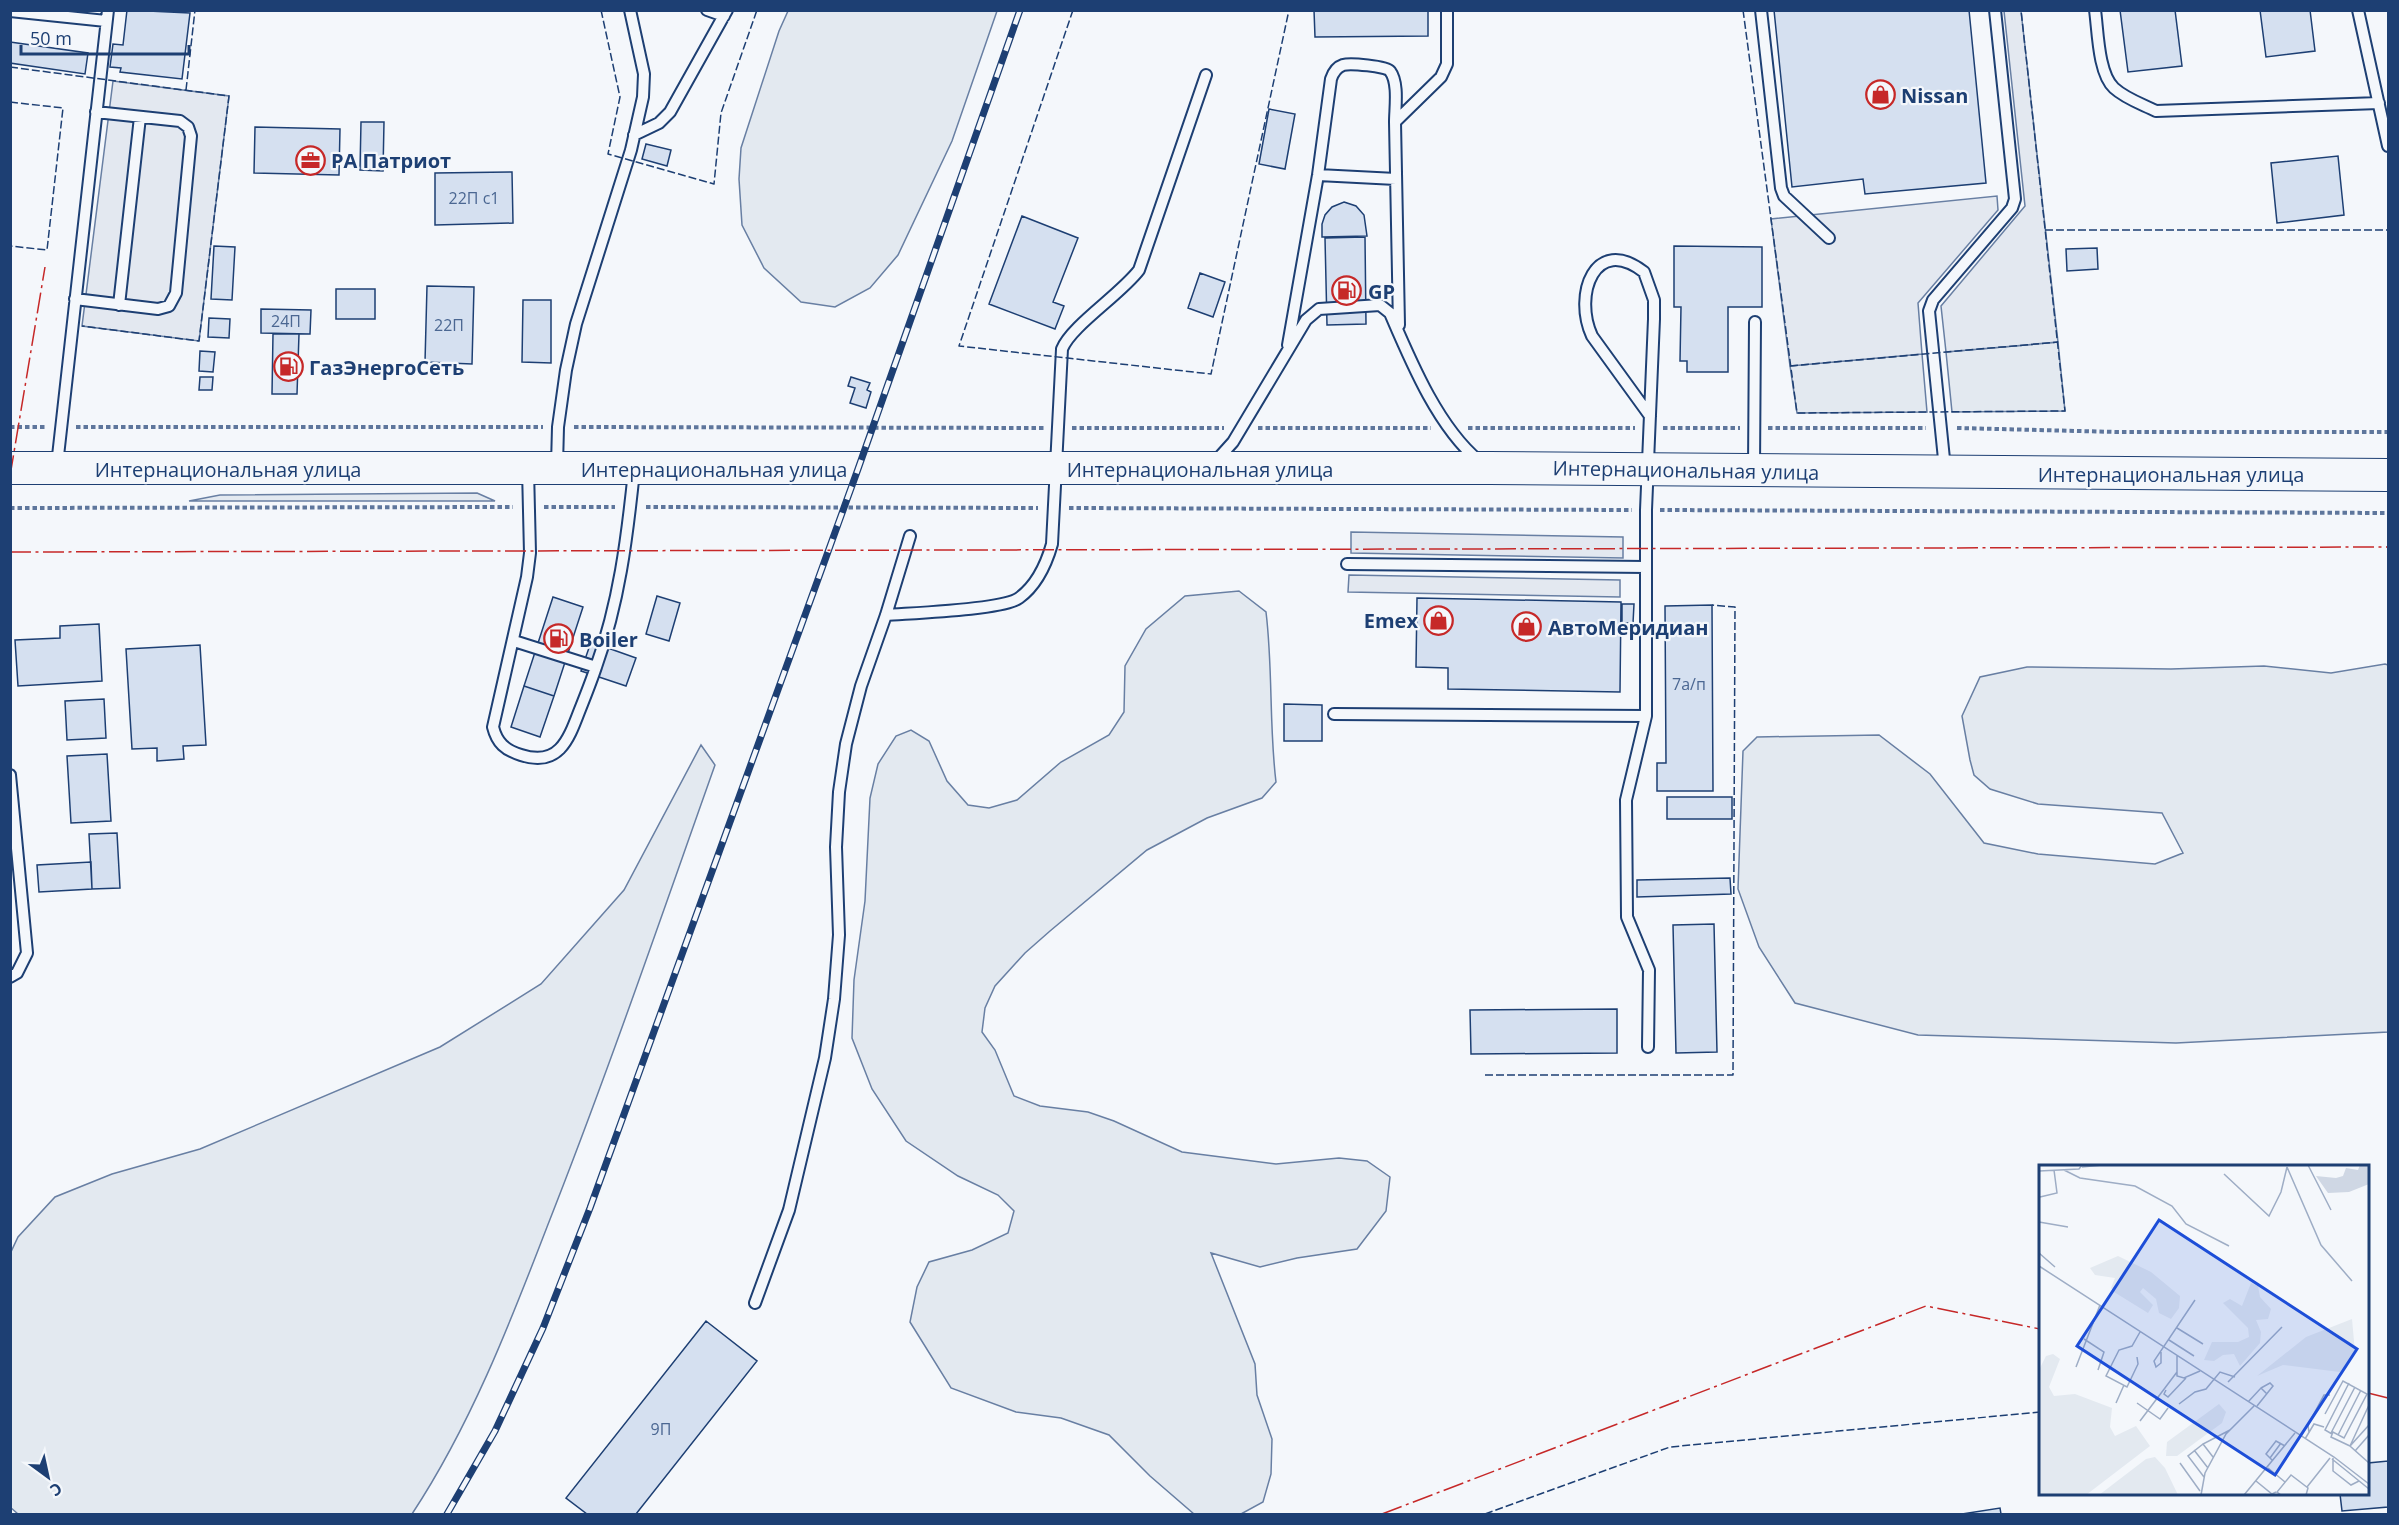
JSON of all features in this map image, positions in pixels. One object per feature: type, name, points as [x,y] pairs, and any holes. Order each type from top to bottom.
[{"type":"main road","name":"Интернациональная улица","points":[[10,468],[1208,470],[1489,468],[2388,475]]},
{"type":"lane","points":[[630,10],[644,74],[643,97],[634,135],[576,324],[566,370],[558,427],[529,507],[529,561],[514,641],[493,727],[496,738],[510,752],[530,758],[542,758],[555,754],[569,739],[611,625],[619,589],[634,469]]},
{"type":"lane","points":[[634,135],[659,123],[670,112],[725,13],[707,10]]},
{"type":"lane","points":[[1395,122],[1441,77],[1447,64],[1447,10]]},
{"type":"lane","points":[[1761,10],[1781,188],[1784,196],[1829,238]]},
{"type":"lane","points":[[1946,472],[1929,311],[1932,300],[2012,208],[2015,199],[1995,10]]},
{"type":"lane","points":[[2095,10],[2104,72],[2113,87],[2130,99],[2156,111],[2379,103]]},
{"type":"lane","points":[[2358,10],[2388,146]]},
{"type":"lane","points":[[10,11],[107,16],[56,468]]},
{"type":"lane","points":[[1286,352],[1318,175],[1330,79],[1343,65],[1385,67],[1390,71],[1395,82],[1399,333]]},
{"type":"lane","points":[[886,615],[999,606],[1017,600],[1041,574],[1052,544],[1060,357],[1064,344],[1130,282],[1139,270],[1206,75]]},
{"type":"lane","points":[[75,299],[159,309],[169,306],[176,293],[191,136],[188,127],[180,121],[96,112]]},
{"type":"lane","points":[[119,305],[140,117]]},
{"type":"lane","points":[[1318,175],[1396,179]]},
{"type":"lane","points":[[1648,1047],[1649,970],[1627,917],[1626,800],[1646,716],[1646,510],[1647,470],[1650,416],[1654,300],[1644,272],[1625,260],[1610,261],[1590,277],[1586,288],[1584,308],[1586,324],[1592,336],[1650,416]]},
{"type":"lane","points":[[1208,470],[1241,428],[1305,320],[1319,309],[1380,305],[1390,313],[1448,428],[1467,450],[1489,468]]},
{"type":"lane","points":[[1755,322],[1755,471]]},
{"type":"lane","points":[[755,1303],[789,1210],[825,1058],[834,999],[839,935],[836,847],[839,792],[846,744],[861,686],[910,536]]},
{"type":"lane","points":[[1347,564],[1646,567]]},
{"type":"lane","points":[[514,641],[596,668]]},
{"type":"lane","points":[[1334,714],[1646,716]]},
{"type":"lane","points":[[10,775],[27,953],[18,973],[10,977]]},
{"type":"path","points":[[10,427],[1941,428],[2130,432],[2388,432]]},
{"type":"path","points":[[10,508],[631,507],[2388,513]]},
{"type":"shaded area","points":[[788,11],[997,11],[952,141],[898,255],[870,288],[835,307],[801,302],[764,268],[742,225],[739,179],[741,148],[779,31]]},
{"type":"shaded area","points":[[2004,11],[2021,11],[2058,342],[1946,352],[1941,306],[2025,206]]},
{"type":"shaded area","points":[[113,81],[229,96],[199,341],[82,326]]},
{"type":"shaded area","points":[[1997,196],[1998,210],[1918,303],[1922,354],[1790,366],[1771,219]]},
{"type":"shaded area","points":[[2058,342],[2065,411],[1952,412],[1946,352]]},
{"type":"shaded area","points":[[1922,354],[1927,412],[1797,413],[1790,366]]},
{"type":"shaded area","points":[[477,493],[495,501],[189,501],[220,495]]},
{"type":"shaded area","name":"АвтоМеридиан","points":[[1351,532],[1623,537],[1623,558],[1351,553]]},
{"type":"shaded area","name":"АвтоМеридиан","points":[[1349,575],[1620,580],[1620,597],[1348,592]]},
{"type":"shaded area","points":[[1239,591],[1266,612],[1276,782],[1262,798],[1207,818],[1147,850],[1050,931],[1025,953],[995,986],[985,1008],[982,1032],[995,1050],[1014,1096],[1040,1106],[1088,1112],[1114,1121],[1182,1152],[1276,1164],[1339,1158],[1367,1161],[1390,1177],[1386,1211],[1357,1249],[1297,1258],[1260,1267],[1211,1253],[1255,1364],[1257,1395],[1272,1439],[1271,1474],[1263,1502],[1241,1514],[1194,1514],[1150,1476],[1109,1435],[1061,1418],[1016,1412],[951,1388],[910,1322],[917,1287],[929,1262],[972,1250],[1008,1233],[1014,1211],[998,1195],[958,1176],[906,1141],[872,1089],[852,1038],[854,980],[865,901],[870,798],[878,764],[896,736],[911,730],[929,741],[947,781],[968,805],[989,808],[1017,800],[1061,762],[1109,735],[1124,712],[1125,666],[1146,629],[1185,596]]},
{"type":"shaded area","points":[[2388,665],[2388,1032],[2176,1043],[1918,1035],[1795,1003],[1759,947],[1738,889],[1743,751],[1757,737],[1879,735],[1930,774],[1984,843],[2038,854],[2155,864],[2183,853],[2162,813],[2038,804],[1990,789],[1974,775],[1962,716],[1980,677],[2027,667],[2171,669],[2264,666],[2331,673]]},
{"type":"shaded area","points":[[701,745],[715,765],[591,1112],[487,1375],[452,1446],[412,1514],[18,1514],[10,1507],[10,1254],[18,1237],[55,1197],[112,1174],[200,1149],[440,1047],[541,984],[624,890]]},
{"type":"building","points":[[127,10],[190,13],[182,79],[120,72],[121,68],[110,67],[113,44],[123,45]]},
{"type":"building","points":[[1314,10],[1428,10],[1428,36],[1315,37]]},
{"type":"building","name":"Nissan","points":[[1774,10],[1969,10],[1986,183],[1865,194],[1863,179],[1792,187]]},
{"type":"building","points":[[2120,10],[2175,10],[2182,66],[2128,72]]},
{"type":"building","points":[[2260,10],[2310,10],[2315,51],[2266,57]]},
{"type":"building","points":[[10,42],[88,53],[85,74],[10,63]]},
{"type":"building","points":[[1269,109],[1295,114],[1285,169],[1259,164]]},
{"type":"building","points":[[361,122],[384,122],[383,171],[360,170]]},
{"type":"building","points":[[255,127],[340,129],[339,175],[254,173]]},
{"type":"building","points":[[646,144],[671,150],[667,166],[642,159]]},
{"type":"building","points":[[2338,156],[2344,215],[2277,223],[2271,163]]},
{"type":"building","points":[[512,172],[513,223],[435,225],[435,173]]},
{"type":"building","points":[[1344,202],[1356,206],[1364,215],[1367,236],[1322,237],[1325,215],[1332,207]]},
{"type":"building","points":[[1022,216],[1078,238],[1053,302],[1064,306],[1055,329],[989,304]]},
{"type":"building","points":[[1365,237],[1366,324],[1327,325],[1325,238]]},
{"type":"building","points":[[214,246],[235,247],[232,300],[211,299]]},
{"type":"building","points":[[1674,246],[1762,247],[1762,307],[1728,307],[1728,372],[1687,372],[1687,361],[1680,361],[1681,307],[1674,307]]},
{"type":"building","points":[[2097,248],[2098,269],[2067,271],[2066,249]]},
{"type":"building","points":[[1200,273],[1225,282],[1213,317],[1188,308]]},
{"type":"building","points":[[427,286],[474,287],[472,364],[425,362]]},
{"type":"building","points":[[336,289],[375,289],[375,319],[336,319]]},
{"type":"building","points":[[523,300],[551,300],[551,363],[522,362]]},
{"type":"building","points":[[261,309],[311,310],[310,334],[261,333]]},
{"type":"building","points":[[209,318],[230,319],[229,338],[208,337]]},
{"type":"building","points":[[273,334],[299,334],[297,394],[272,394]]},
{"type":"building","points":[[200,351],[215,352],[213,372],[199,371]]},
{"type":"building","points":[[200,377],[213,377],[212,390],[199,390]]},
{"type":"building","points":[[851,377],[870,383],[867,390],[871,392],[866,408],[850,403],[855,388],[848,386]]},
{"type":"building","points":[[657,596],[680,603],[669,641],[646,634]]},
{"type":"building","points":[[553,597],[583,607],[554,696],[524,686]]},
{"type":"building","points":[[1417,598],[1621,602],[1620,692],[1448,689],[1448,668],[1416,667]]},
{"type":"building","points":[[1622,604],[1634,604],[1633,623],[1622,623]]},
{"type":"building","points":[[1712,605],[1713,791],[1657,791],[1657,763],[1666,763],[1665,606]]},
{"type":"building","points":[[99,624],[102,681],[18,686],[15,640],[60,638],[60,626]]},
{"type":"building","points":[[591,642],[636,658],[626,686],[581,671]]},
{"type":"building","points":[[200,645],[206,745],[183,746],[184,759],[157,761],[157,748],[132,749],[126,649]]},
{"type":"building","points":[[524,686],[554,696],[540,737],[511,727]]},
{"type":"building","points":[[104,699],[106,738],[67,740],[65,701]]},
{"type":"building","points":[[1284,704],[1322,705],[1322,741],[1284,741]]},
{"type":"building","points":[[107,754],[111,821],[71,823],[67,756]]},
{"type":"building","points":[[1667,797],[1732,797],[1732,819],[1667,819]]},
{"type":"building","points":[[117,833],[120,888],[92,889],[89,834]]},
{"type":"building","points":[[91,862],[92,889],[39,892],[37,865]]},
{"type":"building","points":[[1730,878],[1731,894],[1637,897],[1637,880]]},
{"type":"building","points":[[1714,924],[1717,1052],[1676,1053],[1673,925]]},
{"type":"building","points":[[1617,1009],[1617,1053],[1471,1054],[1470,1010]]},
{"type":"building","points":[[706,1321],[757,1361],[636,1514],[587,1514],[566,1498]]},
{"type":"building","points":[[2388,1461],[2388,1507],[2342,1511],[2340,1495],[2369,1495],[2369,1463]]},
{"type":"building","points":[[2000,1508],[2001,1514],[1962,1514]]},
{"type":"railway","points":[[447,1514],[495,1431],[543,1328],[590,1208],[858,469],[1020,10]]},
{"type":"fence","points":[[186,90],[195,10]]},
{"type":"fence","points":[[601,10],[620,97],[608,154],[714,184],[721,113],[757,10]]},
{"type":"fence","points":[[1073,10],[959,346],[1211,374],[1289,10]]},
{"type":"fence","points":[[1743,10],[1797,413],[2065,411],[2021,10]]},
{"type":"fence","points":[[10,67],[229,96],[199,341],[82,326]]},
{"type":"fence","points":[[10,102],[63,108],[47,250],[10,246]]},
{"type":"fence","points":[[2045,230],[2388,230]]},
{"type":"fence","points":[[1790,366],[2058,342]]},
{"type":"fence","points":[[1485,1075],[1733,1075],[1735,607],[1712,605]]},
{"type":"fence","points":[[1485,1514],[1670,1447],[2039,1412]]},
{"type":"power","points":[[10,476],[45,267]]},
{"type":"power","points":[[10,552],[2388,547]]},
{"type":"power","points":[[1382,1514],[1926,1306],[2039,1329]]},
{"type":"power","points":[[2369,1393],[2388,1398]]},
{"type":"place","name":"Nissan","points":[[1880,95]]},
{"type":"place","name":"РА Патриот","points":[[310,160]]},
{"type":"place","name":"GP","points":[[1347,291]]},
{"type":"place","name":"ГазЭнергоСеть","points":[[288,367]]},
{"type":"place","name":"Emex","points":[[1439,620]]},
{"type":"place","name":"АвтоМеридиан","points":[[1527,627]]},
{"type":"place","name":"Boiler","points":[[558,639]]}]
